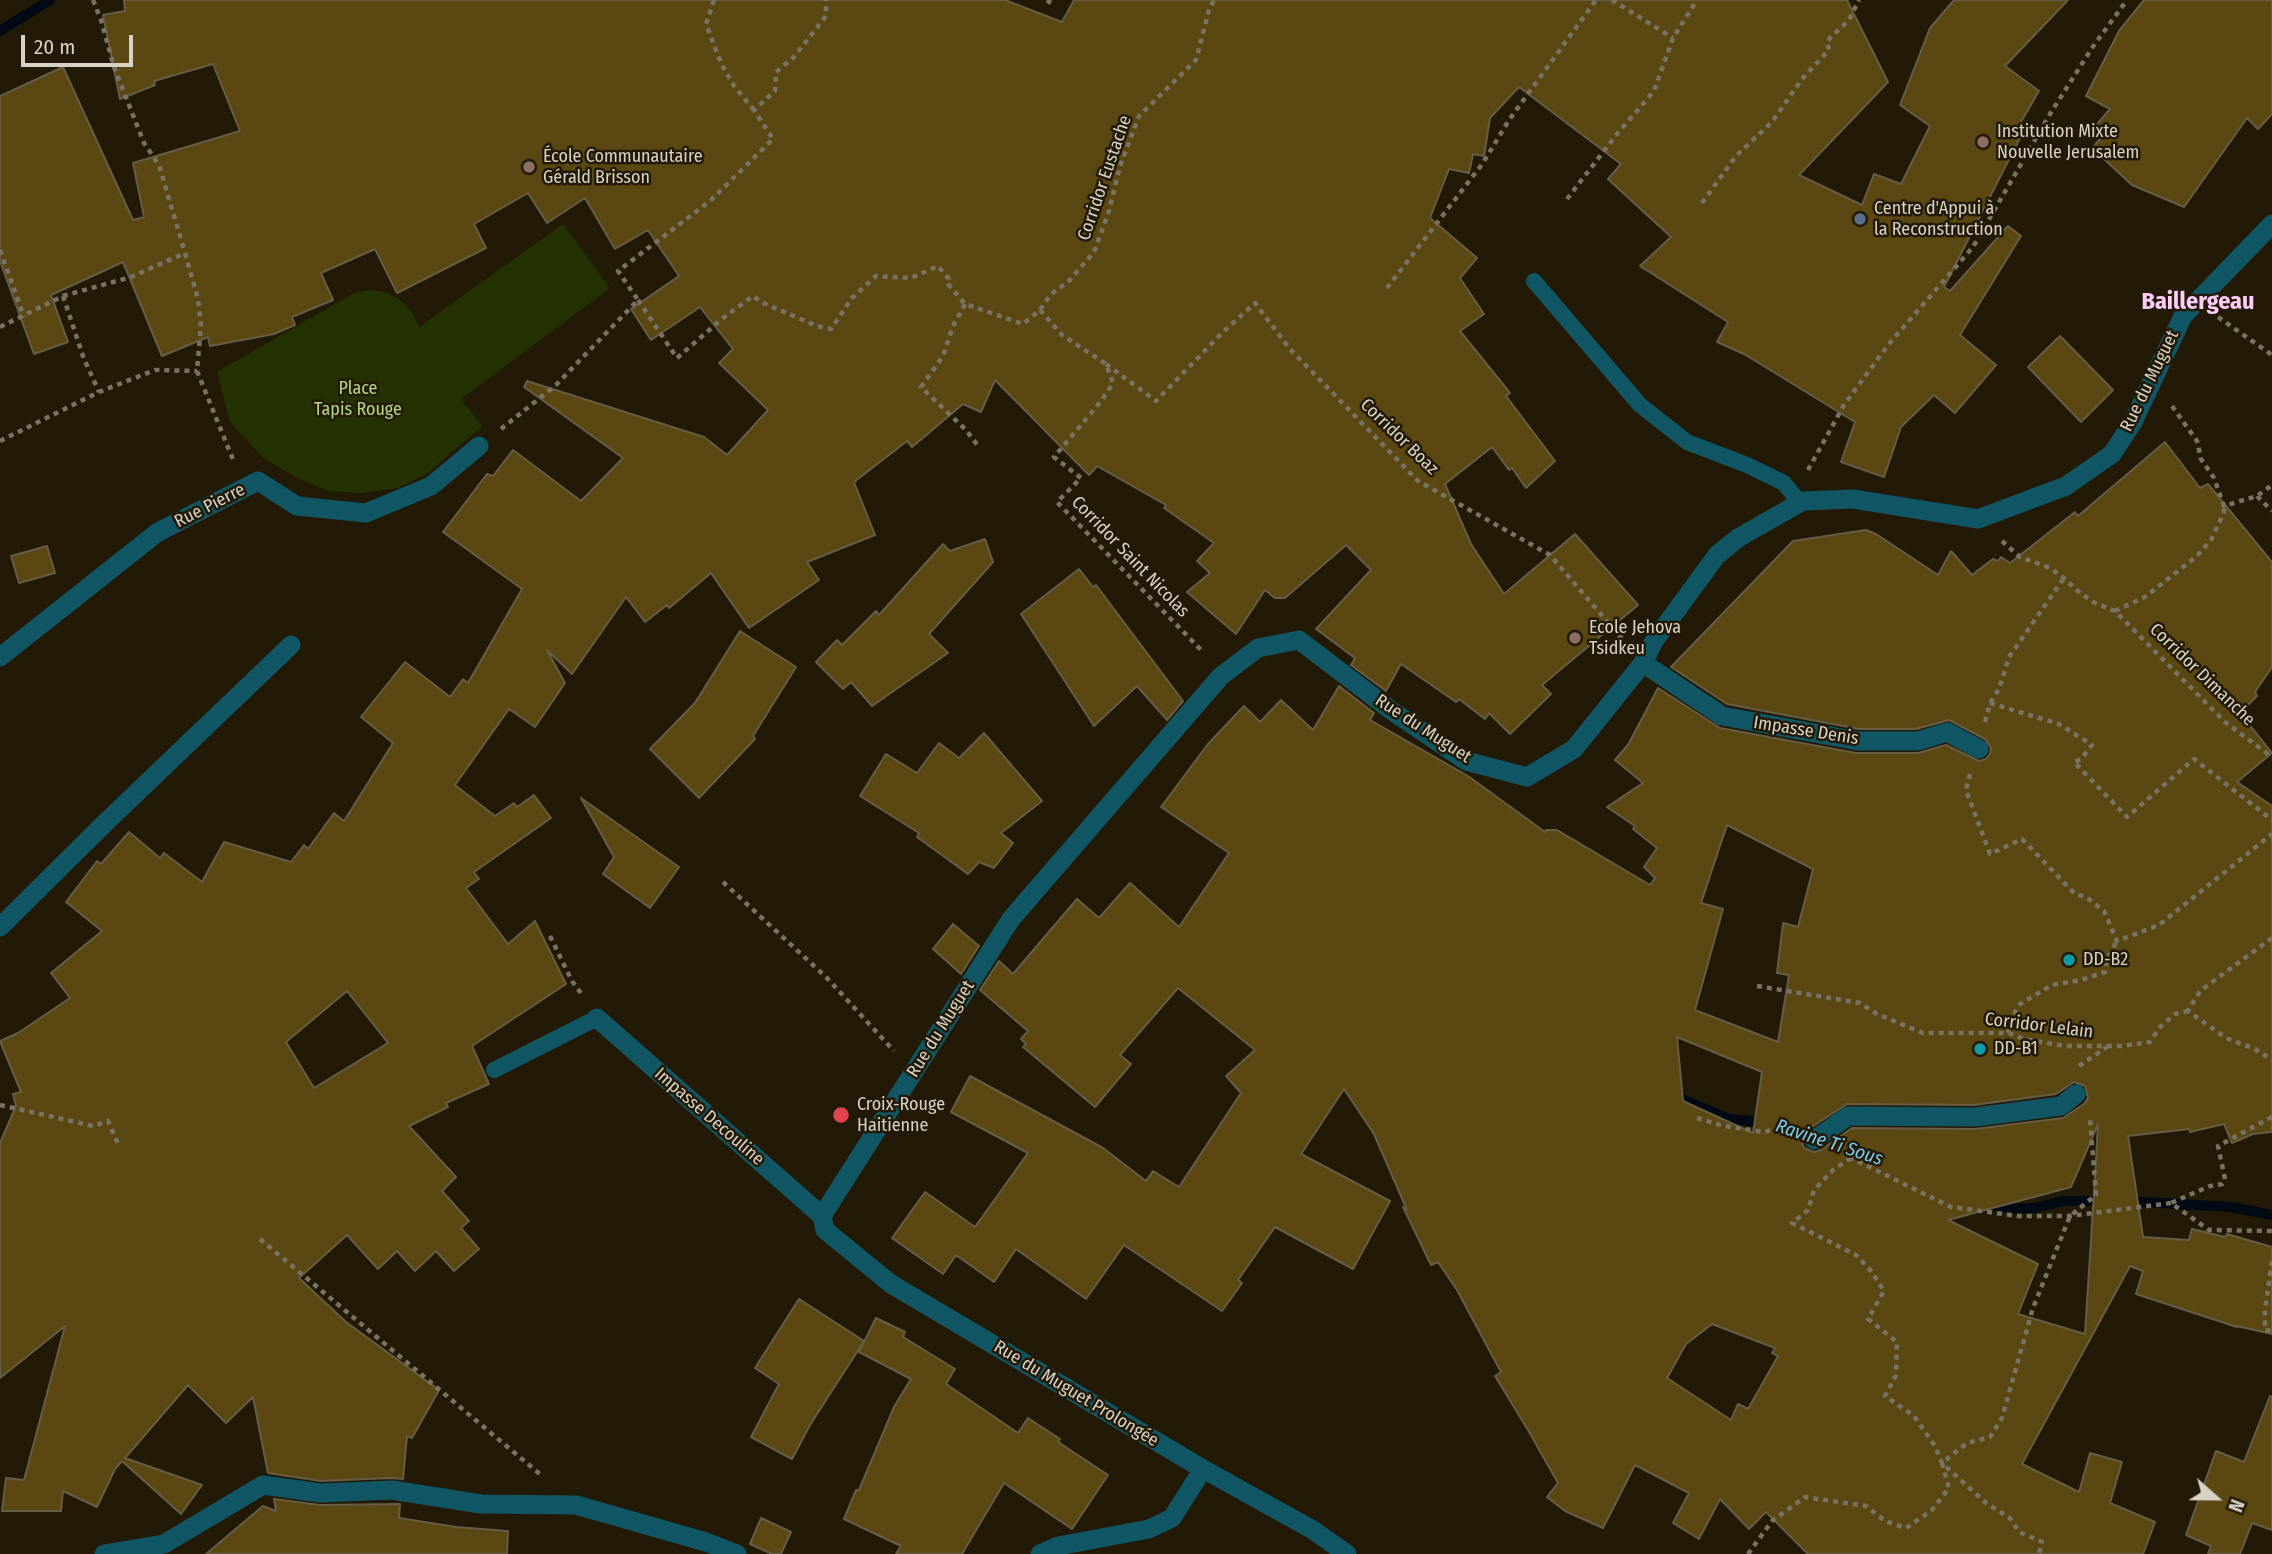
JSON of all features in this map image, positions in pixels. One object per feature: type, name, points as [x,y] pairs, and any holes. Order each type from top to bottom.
[{"type":"street","name":"Rue du Muguet","points":[[822,1216],[1012,919],[1221,676],[1258,648],[1298,639],[1392,711],[1466,761],[1527,777],[1574,749],[1643,663],[1654,641],[1717,555],[1738,538],[1801,502],[1853,499],[1978,519],[2066,486],[2112,454],[2133,422],[2183,316],[2272,224]]},
{"type":"street","name":"Rue Pierre","points":[[0,657],[158,532],[258,481],[297,506],[366,513],[430,485],[479,446]]},
{"type":"street","points":[[0,926],[291,645]]},
{"type":"street","name":"Impasse Denis","points":[[1643,663],[1722,716],[1858,741],[1918,741],[1947,732],[1979,749]]},
{"type":"street","name":"Impasse Decouline","points":[[597,1017],[822,1216]]},
{"type":"street","points":[[1814,1140],[1848,1116],[1975,1116],[2061,1105],[2076,1094]]},
{"type":"street","name":"Rue du Muguet Prolongée","points":[[822,1216],[825,1230],[891,1284],[1203,1469],[1313,1530],[1347,1554]]},
{"type":"street","points":[[1040,1554],[1058,1546],[1149,1529],[1172,1518],[1203,1469]]},
{"type":"street","points":[[104,1554],[164,1544],[262,1485],[320,1493],[392,1490],[481,1504],[576,1505],[706,1542],[737,1554]]},
{"type":"lane","points":[[1534,281],[1640,405],[1687,442],[1747,465],[1784,483],[1801,502]]},
{"type":"lane","points":[[494,1070],[597,1017]]},
{"type":"path","points":[[93,0],[114,67],[144,144],[159,165],[198,299],[201,326],[197,371],[244,488]]},
{"type":"path","points":[[714,0],[706,24],[727,75],[773,138],[710,201],[618,271],[677,358],[753,296],[817,326],[831,329],[852,299],[876,276],[911,278],[938,266],[950,279],[948,284],[965,304],[953,326],[943,356],[920,387],[966,430],[978,446]]},
{"type":"path","points":[[754,110],[775,91],[776,72],[794,57],[826,16],[826,0]]},
{"type":"path","name":"Corridor Eustache","points":[[965,304],[1023,324],[1040,310],[1051,293],[1068,282],[1094,252],[1109,211],[1120,166],[1139,116],[1196,60],[1214,0]]},
{"type":"path","points":[[1387,288],[1483,163],[1509,120],[1596,0]]},
{"type":"path","points":[[1612,0],[1673,38]]},
{"type":"path","points":[[1567,199],[1654,91],[1673,38],[1697,0]]},
{"type":"path","points":[[1703,203],[1736,156],[1772,122],[1802,79],[1829,50],[1827,41],[1849,20],[1859,0]]},
{"type":"path","points":[[1801,502],[1809,466],[1844,405],[1888,345],[1973,247],[2050,114],[2092,48],[2127,0]]},
{"type":"path","points":[[0,250],[24,317]]},
{"type":"path","points":[[0,327],[63,296],[131,277],[185,253]]},
{"type":"path","points":[[63,296],[84,359],[99,392]]},
{"type":"path","points":[[479,446],[556,385],[638,300]]},
{"type":"path","points":[[2197,302],[2272,355]]},
{"type":"path","name":"Corridor Boaz","points":[[1106,364],[1156,401],[1255,303],[1290,349],[1418,481],[1549,555],[1643,663]]},
{"type":"path","points":[[1040,310],[1062,335],[1106,364]]},
{"type":"path","name":"Corridor Saint Nicolas","points":[[1106,364],[1113,383],[1054,457],[1082,478],[1057,502],[1219,669],[1221,676]]},
{"type":"path","points":[[0,441],[99,392],[155,370],[197,371]]},
{"type":"path","points":[[2116,611],[2145,597],[2197,556],[2211,540],[2224,512],[2214,478],[2201,459],[2197,441],[2151,379]]},
{"type":"path","points":[[2224,506],[2257,496],[2272,485]]},
{"type":"path","points":[[2257,496],[2272,511]]},
{"type":"path","name":"Corridor Dimanche","points":[[2020,557],[2050,568],[2093,602],[2116,611],[2225,722],[2272,757]]},
{"type":"path","points":[[2064,578],[2009,657],[1999,689],[1990,703],[1966,790],[1990,854],[2022,839],[2075,894],[2086,897],[2104,911],[2117,941]]},
{"type":"path","points":[[1990,703],[2059,724],[2092,745],[2081,759],[2074,762],[2127,817],[2194,760],[2272,820]]},
{"type":"path","points":[[2008,1033],[2012,1017],[2020,1004],[2052,985],[2105,972],[2107,959],[2117,941],[2159,925],[2272,834]]},
{"type":"path","points":[[723,882],[827,977],[914,1072]]},
{"type":"path","points":[[550,936],[572,981],[597,1017]]},
{"type":"path","points":[[2272,938],[2200,991],[2188,1011],[2226,1038],[2255,1049],[2272,1060]]},
{"type":"path","name":"Corridor Lelain","points":[[1757,986],[1860,1003],[1877,1014],[1923,1033],[2008,1033],[2024,1039],[2064,1046],[2106,1047],[2150,1042],[2160,1027],[2175,1014],[2188,1011]]},
{"type":"path","points":[[1942,1463],[1966,1443],[1990,1437],[2001,1418],[2033,1308],[2070,1216],[2096,1195],[2090,1105],[2067,1087],[2080,1063],[2106,1047]]},
{"type":"path","points":[[0,1105],[93,1126],[108,1121],[119,1146]]},
{"type":"path","points":[[1697,1118],[1724,1126],[1764,1132],[1781,1128],[1794,1136],[1823,1142],[1951,1207],[2018,1216],[2070,1216],[2171,1203],[2210,1186],[2222,1184],[2225,1179],[2218,1146],[2272,1117]]},
{"type":"path","points":[[1748,1554],[1772,1521],[1805,1497],[1866,1506],[1885,1521],[1906,1528],[1932,1510],[1949,1488],[1935,1446],[1914,1416],[1885,1396],[1896,1375],[1897,1342],[1868,1319],[1884,1291],[1872,1272],[1856,1255],[1792,1223],[1808,1210],[1814,1190],[1833,1170],[1851,1158]]},
{"type":"path","points":[[2171,1203],[2209,1230],[2272,1231]]},
{"type":"path","points":[[260,1239],[576,1505]]},
{"type":"path","points":[[2272,1261],[2265,1310],[2265,1329],[2272,1331]]},
{"type":"path","points":[[1942,1463],[1986,1503],[2010,1518],[2019,1532],[2042,1542],[2039,1554]]},
{"type":"green space","name":"Place Tapis Rouge","points":[[563,224],[610,288],[461,399],[482,426],[428,473],[398,488],[361,493],[329,491],[299,479],[262,457],[230,422],[217,372],[356,292],[372,290],[388,293],[402,301],[419,327]]},
{"type":"building","points":[[124,0],[1005,0],[1062,22],[1074,0],[1847,0],[1888,82],[1799,175],[1862,205],[1874,174],[1901,184],[1930,126],[1900,105],[1930,28],[1954,0],[2068,0],[2005,66],[2039,91],[2018,127],[2024,130],[1944,287],[1950,291],[2008,226],[2021,236],[1960,335],[1996,365],[1955,413],[1934,395],[1901,427],[1884,477],[1841,462],[1855,422],[1744,354],[1717,342],[1728,322],[1640,266],[1671,237],[1608,179],[1621,164],[1519,87],[1490,118],[1484,156],[1473,154],[1469,173],[1449,169],[1430,218],[1477,258],[1460,278],[1484,314],[1460,331],[1510,393],[1506,396],[1555,461],[1526,488],[1492,447],[1445,484],[1471,544],[1504,594],[1575,534],[1638,605],[1542,685],[1551,694],[1510,734],[1489,713],[1485,719],[1459,699],[1456,702],[1401,664],[1386,691],[1351,665],[1355,658],[1316,629],[1371,570],[1346,545],[1285,598],[1275,598],[1265,590],[1236,634],[1187,592],[1210,573],[1197,561],[1214,543],[1164,508],[1166,505],[1097,466],[1089,475],[995,380],[981,412],[963,404],[912,447],[907,441],[854,482],[875,535],[807,562],[819,580],[749,628],[711,573],[669,608],[667,605],[645,622],[626,597],[572,674],[547,650],[565,683],[535,727],[509,709],[455,785],[495,816],[514,803],[517,807],[534,795],[551,818],[474,872],[479,879],[466,888],[508,944],[535,921],[566,984],[472,1046],[489,1084],[446,1103],[448,1107],[409,1126],[456,1177],[442,1191],[469,1221],[461,1228],[479,1249],[454,1271],[436,1251],[415,1271],[397,1251],[378,1269],[347,1235],[299,1278],[346,1322],[439,1390],[412,1438],[407,1436],[403,1479],[321,1481],[268,1473],[253,1397],[226,1423],[188,1385],[125,1458],[202,1485],[181,1514],[122,1461],[115,1469],[97,1507],[63,1491],[61,1511],[2,1511],[6,1478],[24,1480],[65,1326],[0,1378],[0,1143],[16,1106],[13,1094],[21,1092],[0,1041],[18,1033],[70,998],[51,973],[102,931],[66,902],[97,861],[101,864],[129,832],[160,858],[164,853],[202,882],[224,842],[291,862],[304,845],[308,849],[334,813],[344,821],[393,743],[361,717],[405,662],[450,697],[463,679],[468,683],[522,589],[443,532],[487,474],[493,476],[513,450],[581,501],[623,458],[524,387],[527,381],[704,437],[727,455],[768,410],[719,363],[733,349],[700,307],[651,340],[631,309],[679,276],[648,230],[615,249],[585,198],[547,223],[528,193],[474,224],[486,248],[397,293],[375,249],[321,273],[333,300],[292,317],[295,325],[274,334],[210,346],[208,337],[162,356],[123,262],[51,295],[68,342],[34,354],[0,261],[0,96],[63,67],[133,220],[144,217],[133,163],[240,131],[213,64],[154,81],[155,85],[120,99],[103,15],[125,11]],"holes":[[[347,991],[388,1043],[314,1088],[286,1042]]]},
{"type":"building","points":[[2144,0],[2272,0],[2272,114],[2258,129],[2247,118],[2184,207],[2132,185],[2092,148],[2102,137],[2093,129],[2110,109],[2086,96],[2119,31]]},
{"type":"building","points":[[2060,336],[2113,390],[2081,422],[2028,367]]},
{"type":"building","points":[[2165,442],[2200,488],[2208,484],[2272,562],[2272,667],[2255,692],[2257,696],[2240,713],[2272,753],[2237,782],[2272,806],[2272,1132],[2253,1134],[2232,1143],[2224,1124],[2190,1132],[2189,1129],[2128,1136],[2143,1237],[2189,1240],[2192,1229],[2225,1237],[2227,1234],[2272,1247],[2272,1334],[2237,1327],[2136,1294],[2143,1271],[2130,1266],[2022,1464],[2079,1492],[2090,1453],[2122,1462],[2110,1503],[2155,1522],[2143,1554],[1808,1554],[1766,1512],[1749,1529],[1720,1499],[1699,1539],[1673,1523],[1689,1493],[1635,1465],[1603,1528],[1565,1511],[1547,1497],[1558,1483],[1495,1376],[1501,1372],[1457,1290],[1438,1262],[1431,1265],[1403,1207],[1407,1210],[1374,1134],[1344,1089],[1301,1154],[1390,1201],[1353,1269],[1275,1227],[1238,1280],[1242,1283],[1222,1311],[1124,1245],[1086,1299],[1016,1249],[994,1282],[956,1255],[943,1274],[892,1238],[925,1192],[975,1227],[1028,1153],[951,1112],[970,1076],[1103,1148],[1146,1181],[1153,1171],[1179,1187],[1241,1093],[1226,1076],[1255,1050],[1178,988],[1120,1055],[1131,1064],[1095,1107],[1023,1047],[1026,1044],[1021,1039],[1028,1031],[980,990],[999,961],[1013,974],[1077,899],[1099,918],[1130,883],[1179,927],[1229,853],[1161,807],[1208,744],[1244,706],[1260,722],[1281,700],[1313,730],[1339,686],[1374,713],[1370,720],[1468,776],[1545,832],[1557,830],[1650,885],[1655,878],[1644,867],[1657,848],[1633,829],[1635,826],[1607,807],[1643,783],[1615,760],[1628,745],[1658,688],[1720,728],[1856,753],[1918,753],[1946,745],[1979,761],[1990,754],[1991,748],[1985,739],[1949,720],[1916,729],[1859,729],[1727,704],[1671,667],[1793,541],[1866,530],[1938,575],[1951,551],[1972,575],[1993,559],[1998,561],[2001,557],[2010,563],[2075,512],[2078,516]],"holes":[[[1727,825],[1813,869],[1798,927],[1783,923],[1777,973],[1789,975],[1778,1042],[1695,1010],[1723,909],[1701,903]],[[1677,1037],[1762,1072],[1753,1133],[1683,1101]],[[2074,1082],[2085,1086],[2088,1098],[2084,1104],[2063,1118],[1975,1129],[1852,1128],[1814,1152],[1804,1148],[1802,1142],[1807,1130],[1847,1104],[1974,1105],[2056,1094]],[[2098,1124],[2085,1334],[2018,1314],[2038,1264],[1948,1220],[2071,1187]],[[1712,1324],[1775,1348],[1772,1353],[1778,1356],[1748,1409],[1738,1404],[1731,1420],[1667,1378],[1686,1344]]]},
{"type":"building","points":[[985,539],[993,562],[929,634],[948,653],[872,706],[851,682],[843,689],[816,662],[837,640],[842,645],[876,611],[879,615],[943,544],[950,551]]},
{"type":"building","points":[[47,546],[55,573],[19,583],[11,556]]},
{"type":"building","points":[[1079,569],[1093,587],[1096,585],[1183,701],[1167,720],[1137,686],[1094,726],[1021,614]]},
{"type":"building","points":[[740,631],[796,667],[753,736],[755,739],[699,798],[650,749],[695,703]]},
{"type":"building","points":[[984,733],[1042,801],[1001,833],[1013,843],[994,868],[979,862],[968,874],[917,837],[919,833],[860,796],[886,754],[917,773],[939,743],[959,758]]},
{"type":"building","points":[[581,798],[679,867],[650,908],[603,874],[614,857]]},
{"type":"building","points":[[953,924],[979,946],[961,974],[933,949]]},
{"type":"building","points":[[799,1299],[864,1341],[810,1425],[792,1459],[751,1437],[779,1384],[755,1368]]},
{"type":"building","points":[[876,1318],[905,1332],[903,1337],[955,1369],[946,1384],[1018,1433],[1028,1418],[1060,1439],[1058,1442],[1108,1475],[1072,1529],[1004,1483],[962,1554],[896,1554],[901,1546],[844,1519],[894,1407],[911,1379],[859,1352]]},
{"type":"building","points":[[2270,1396],[2272,1530],[2252,1523],[2240,1554],[2208,1554],[2211,1546],[2186,1535],[2216,1451],[2244,1462]]},
{"type":"building","points":[[274,1499],[320,1505],[400,1504],[399,1518],[456,1527],[508,1531],[507,1554],[206,1554],[263,1506],[276,1511]]},
{"type":"building","points":[[761,1518],[791,1532],[781,1554],[772,1554],[750,1544]]},
{"type":"waterway","points":[[0,31],[50,0]]},
{"type":"waterway","name":"Ravine Ti Sous","points":[[1671,1094],[1729,1119],[1769,1123]]},
{"type":"waterway","name":"Ravine Ti Sous","points":[[1987,1204],[2015,1209],[2035,1208],[2063,1201],[2106,1201]]},
{"type":"waterway","name":"Ravine Ti Sous","points":[[2126,1201],[2231,1207],[2272,1215]]},
{"type":"place","name":"Institution Mixte Nouvelle Jerusalem","points":[[1983,142]]},
{"type":"place","name":"École Communautaire Gérald Brisson","points":[[529,167]]},
{"type":"place","name":"Centre d'Appui à la Reconstruction","points":[[1860,219]]},
{"type":"place","name":"Ecole Jehova Tsidkeu","points":[[1575,638]]},
{"type":"place","name":"DD-B2","points":[[2069,960]]},
{"type":"place","name":"DD-B1","points":[[1980,1049]]},
{"type":"place","name":"Croix-Rouge Haitienne","points":[[841,1115]]},
{"type":"district","name":"Baillergeau","points":[[2198,302]]}]
